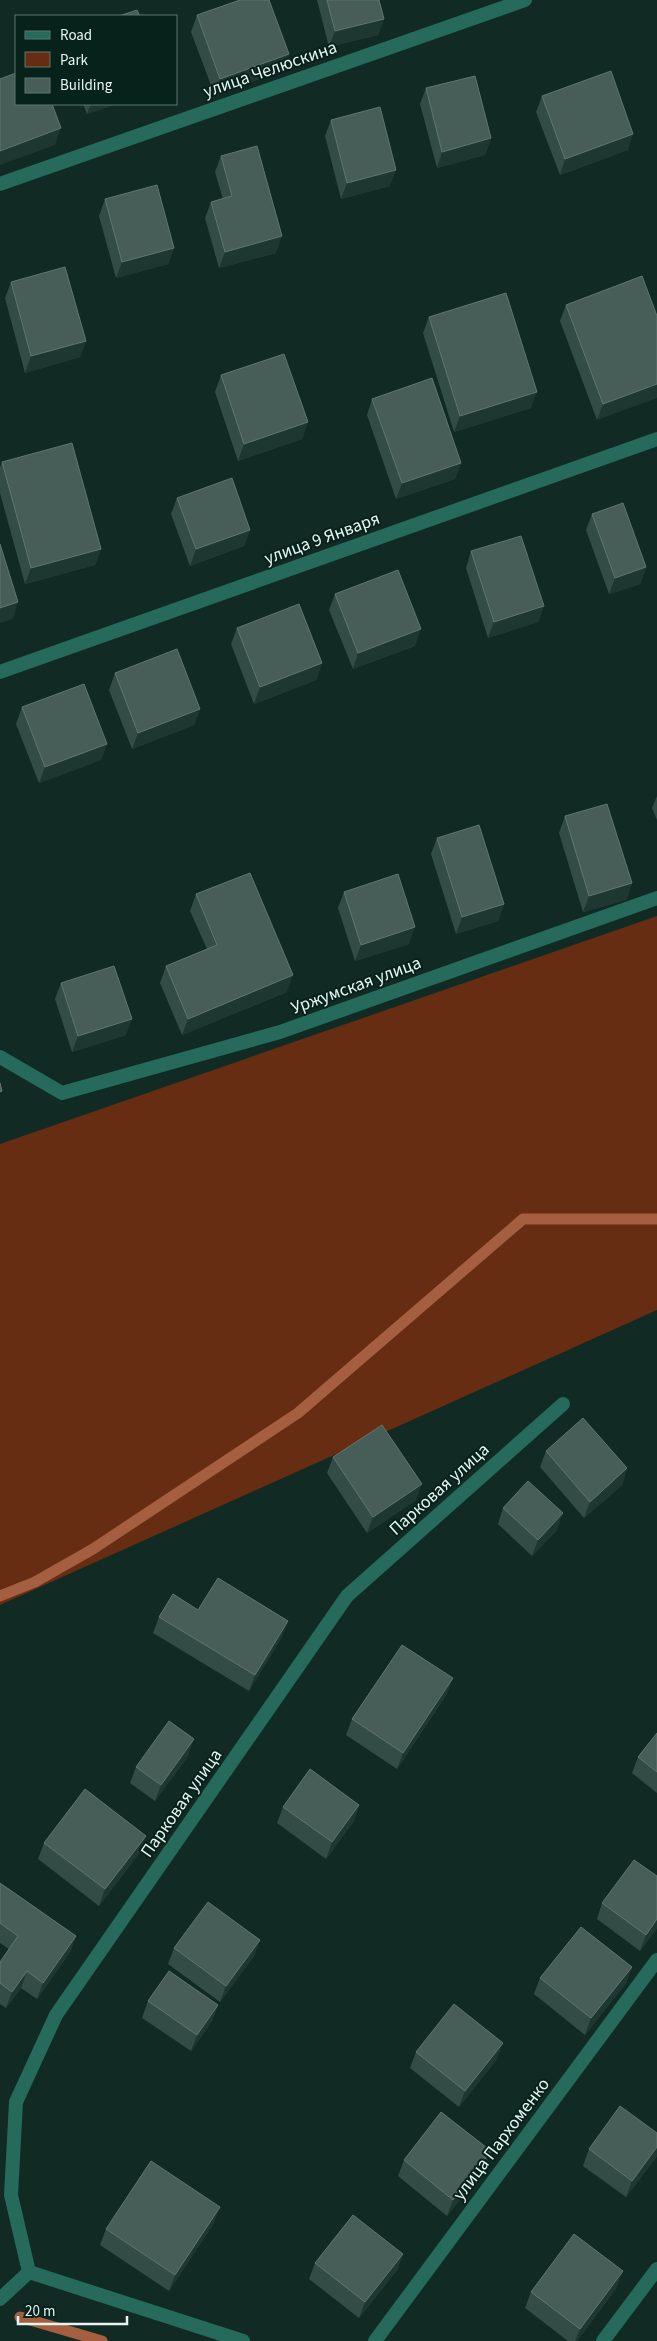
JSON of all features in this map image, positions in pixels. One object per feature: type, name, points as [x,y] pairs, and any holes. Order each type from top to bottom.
[{"type":"street","name":"улица Челюскина","points":[[0,184],[525,0]]},
{"type":"street","name":"улица 9 Января","points":[[0,672],[657,439]]},
{"type":"street","name":"Уржумская улица","points":[[0,1057],[62,1093],[280,1032],[657,898]]},
{"type":"street","name":"Парковая улица","points":[[29,2272],[11,2195],[16,2102],[56,2015],[347,1596],[562,1404]]},
{"type":"street","name":"улица Пархоменко","points":[[375,2341],[657,1960]]},
{"type":"street","points":[[603,2341],[657,2269]]},
{"type":"street","points":[[0,2299],[29,2272],[243,2341]]},
{"type":"green space","points":[[657,916],[657,1310],[0,1605],[0,1144]]},
{"type":"building","points":[[240,0],[269,0],[289,54],[220,79],[197,15]]},
{"type":"building","points":[[327,0],[379,0],[384,19],[335,31]]},
{"type":"building","points":[[137,10],[140,15],[122,15]]},
{"type":"building","points":[[611,71],[633,134],[565,159],[542,96]]},
{"type":"building","points":[[15,73],[15,105],[52,105],[61,128],[0,151],[0,79]]},
{"type":"building","points":[[475,76],[491,138],[442,152],[426,88]]},
{"type":"building","points":[[380,107],[396,170],[347,183],[331,120]]},
{"type":"building","points":[[257,146],[282,236],[225,252],[211,202],[232,196],[221,156]]},
{"type":"building","points":[[157,185],[174,248],[122,262],[105,199]]},
{"type":"building","points":[[65,267],[86,341],[31,356],[11,282]]},
{"type":"building","points":[[642,276],[657,316],[657,384],[603,404],[566,305]]},
{"type":"building","points":[[506,293],[537,392],[460,416],[429,317]]},
{"type":"building","points":[[284,354],[308,422],[244,444],[221,375]]},
{"type":"building","points":[[432,378],[461,463],[402,483],[372,399]]},
{"type":"building","points":[[72,443],[101,549],[31,568],[2,462]]},
{"type":"building","points":[[232,478],[250,530],[196,549],[177,498]]},
{"type":"building","points":[[623,503],[646,567],[615,578],[592,514]]},
{"type":"building","points":[[521,536],[544,606],[494,622],[471,551]]},
{"type":"building","points":[[0,544],[18,602],[0,608]]},
{"type":"building","points":[[398,570],[421,629],[358,653],[335,594]]},
{"type":"building","points":[[299,604],[322,663],[260,687],[237,628]]},
{"type":"building","points":[[177,649],[200,709],[138,733],[115,673]]},
{"type":"building","points":[[84,684],[107,744],[45,767],[22,707]]},
{"type":"building","points":[[607,804],[632,883],[589,896],[565,816]]},
{"type":"building","points":[[479,825],[504,904],[462,917],[437,838]]},
{"type":"building","points":[[250,873],[293,975],[188,1019],[166,966],[217,945],[196,894]]},
{"type":"building","points":[[398,874],[415,927],[361,945],[344,892]]},
{"type":"building","points":[[114,966],[132,1019],[78,1036],[61,983]]},
{"type":"building","points":[[583,1418],[627,1468],[590,1502],[546,1451]]},
{"type":"building","points":[[382,1425],[422,1484],[373,1517],[333,1457]]},
{"type":"building","points":[[528,1481],[563,1513],[538,1540],[503,1508]]},
{"type":"building","points":[[218,1578],[288,1621],[255,1675],[159,1617],[173,1594],[198,1610]]},
{"type":"building","points":[[402,1645],[453,1678],[403,1753],[352,1719]]},
{"type":"building","points":[[169,1721],[194,1739],[161,1785],[136,1767]]},
{"type":"building","points":[[657,1733],[657,1772],[638,1757]]},
{"type":"building","points":[[310,1769],[359,1805],[332,1842],[283,1807]]},
{"type":"building","points":[[85,1789],[146,1836],[105,1889],[44,1843]]},
{"type":"building","points":[[634,1860],[657,1876],[657,1919],[646,1935],[602,1903]]},
{"type":"building","points":[[0,1883],[76,1936],[43,1983],[27,1971],[12,1992],[0,1983],[0,1962],[18,1936],[0,1923]]},
{"type":"building","points":[[208,1902],[260,1940],[226,1986],[174,1948]]},
{"type":"building","points":[[581,1927],[632,1967],[591,2018],[540,1978]]},
{"type":"building","points":[[169,1971],[218,2005],[197,2035],[148,2001]]},
{"type":"building","points":[[454,2004],[503,2043],[465,2091],[416,2052]]},
{"type":"building","points":[[620,2106],[657,2133],[657,2147],[632,2181],[589,2149]]},
{"type":"building","points":[[441,2112],[491,2151],[453,2200],[404,2160]]},
{"type":"building","points":[[151,2161],[220,2207],[175,2275],[106,2229]]},
{"type":"building","points":[[353,2215],[403,2254],[365,2302],[315,2263]]},
{"type":"building","points":[[574,2234],[623,2271],[580,2329],[531,2292]]},
{"type":"waterway","points":[[0,1596],[35,1582],[93,1549],[298,1413],[523,1219],[657,1219]]},
{"type":"waterway","points":[[20,2317],[102,2341]]}]
